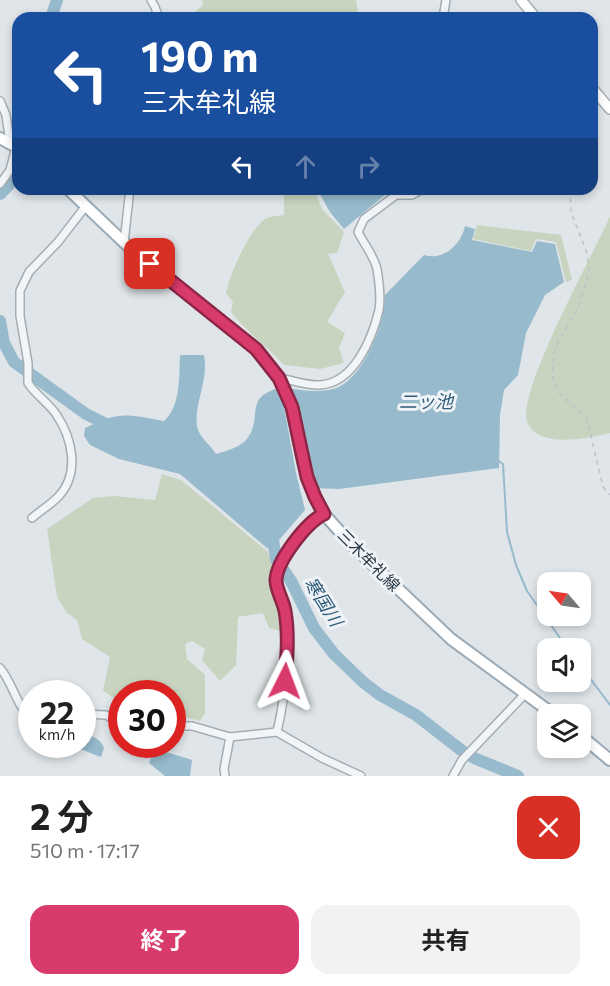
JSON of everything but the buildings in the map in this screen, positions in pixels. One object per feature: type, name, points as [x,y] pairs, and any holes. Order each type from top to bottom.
[{"type":"main road","name":"三木牟礼線","points":[[74,195],[124,242],[256,349],[281,380],[292,407],[307,477],[322,510],[350,543],[451,639],[539,704]]},
{"type":"main road","points":[[591,744],[610,760]]},
{"type":"street","points":[[521,0],[531,12]]},
{"type":"street","points":[[598,95],[610,109]]},
{"type":"street","points":[[0,101],[6,116],[12,145],[10,170],[0,184]]},
{"type":"street","points":[[124,242],[129,195]]},
{"type":"street","points":[[281,380],[321,385],[345,376],[361,356],[379,308],[379,291],[374,260],[358,232],[364,219],[396,195],[412,195]]},
{"type":"street","points":[[32,518],[58,497],[67,484],[72,469],[72,452],[58,416],[28,383],[28,363],[20,316],[20,291],[28,272],[58,242],[85,207]]},
{"type":"street","points":[[277,732],[282,713],[287,665],[285,609],[276,585],[277,571],[302,533],[322,510]]},
{"type":"street","points":[[0,668],[18,701]]},
{"type":"street","points":[[453,776],[462,760],[525,694]]},
{"type":"street","points":[[186,726],[230,737],[277,732],[322,758],[361,776]]},
{"type":"street","points":[[225,776],[224,769],[230,737]]},
{"type":"path","points":[[570,195],[571,212],[586,253],[589,272],[578,308],[556,345],[553,362],[554,380],[560,393],[587,419],[603,487],[610,495]]},
{"type":"green space","points":[[202,0],[356,0],[358,12],[195,12],[203,5]]},
{"type":"green space","points":[[284,195],[316,195],[322,209],[344,232],[337,253],[328,254],[345,292],[327,322],[345,333],[339,348],[344,363],[320,369],[284,365],[231,312],[233,302],[226,293],[247,242],[265,219],[284,215]]},
{"type":"green space","points":[[610,216],[610,433],[566,440],[543,437],[534,432],[528,424],[527,409],[533,385],[558,323]]},
{"type":"green space","points":[[477,225],[561,235],[572,280],[566,282],[556,242],[536,239],[531,251],[473,239]]},
{"type":"green space","points":[[162,474],[181,480],[267,551],[275,568],[270,582],[277,599],[280,631],[269,628],[263,613],[238,617],[236,665],[220,681],[202,660],[205,649],[192,641],[185,644],[187,659],[205,675],[205,713],[200,721],[186,717],[186,680],[108,680],[108,694],[103,691],[110,657],[82,639],[77,620],[67,613],[57,597],[47,529],[93,498],[114,496],[155,500]]},
{"type":"water","points":[[320,195],[385,195],[344,229],[330,212]]},
{"type":"water","name":"二ッ池","points":[[465,226],[475,229],[472,240],[532,252],[537,241],[555,244],[564,282],[545,295],[526,333],[518,375],[504,390],[500,415],[499,468],[339,489],[314,488],[286,388],[310,391],[333,389],[353,376],[377,335],[384,307],[384,296],[424,255],[438,256],[450,250],[460,239]]},
{"type":"water","points":[[180,355],[204,355],[205,374],[197,426],[200,434],[216,454],[244,442],[252,431],[259,399],[278,388],[283,401],[305,510],[279,540],[267,548],[180,474],[119,459],[90,445],[84,436],[85,428],[115,416],[164,421],[170,415],[176,399]]},
{"type":"water","points":[[96,739],[104,748],[101,757],[96,755]]},
{"type":"water","points":[[151,758],[192,760],[190,776],[165,776],[149,763]]},
{"type":"waterway","name":"寒国川","points":[[53,12],[57,0]]},
{"type":"waterway","name":"寒国川","points":[[0,194],[12,179]]},
{"type":"waterway","name":"寒国川","points":[[0,321],[4,343],[14,362],[86,414],[114,428]]},
{"type":"waterway","points":[[499,461],[503,464],[507,532],[516,565],[527,591],[560,638]]},
{"type":"waterway","name":"寒国川","points":[[271,528],[276,559],[291,581],[314,628],[334,654],[380,695],[416,715],[461,750],[474,758],[518,776]]},
{"type":"waterway","points":[[591,680],[610,705]]},
{"type":"route","points":[[150,264],[256,349],[279,378],[292,407],[307,477],[324,514],[311,522],[277,571],[276,585],[285,609],[287,627],[285,681]]}]
